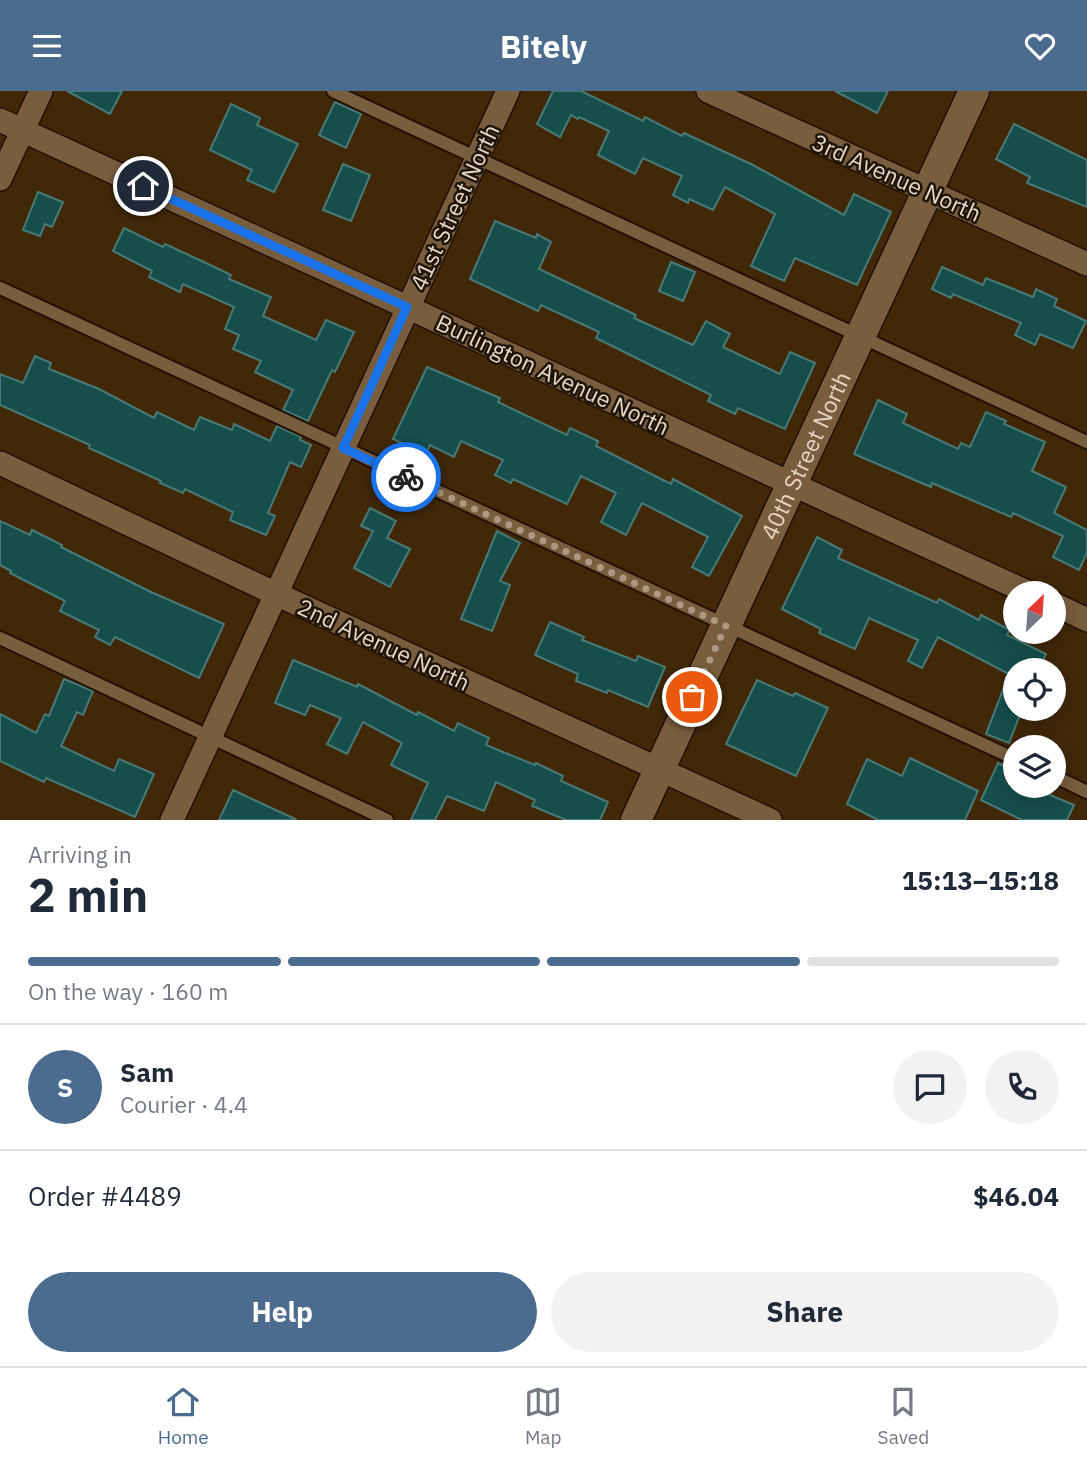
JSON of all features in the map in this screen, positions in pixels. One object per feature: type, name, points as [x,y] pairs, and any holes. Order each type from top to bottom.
[{"type":"street","points":[[0,179],[41,91]]},
{"type":"street","name":"41st Street North","points":[[172,820],[508,91]]},
{"type":"street","name":"3rd Avenue North","points":[[708,91],[1087,264]]},
{"type":"street","name":"40th Street North","points":[[636,820],[974,91]]},
{"type":"street","name":"Burlington Avenue North","points":[[0,120],[1003,581]]},
{"type":"street","name":"2nd Avenue North","points":[[0,463],[276,594],[770,820]]},
{"type":"street","points":[[1066,610],[1087,620]]},
{"type":"lane","points":[[334,91],[1087,442]]},
{"type":"lane","points":[[0,289],[1003,753]]},
{"type":"lane","points":[[0,638],[387,820]]},
{"type":"lane","points":[[1066,782],[1087,792]]},
{"type":"building","points":[[67,91],[122,91],[110,114]]},
{"type":"building","points":[[553,91],[581,91],[643,121],[645,117],[682,136],[684,133],[753,165],[844,215],[854,194],[891,212],[857,285],[795,258],[784,281],[751,266],[775,214],[725,187],[713,210],[689,199],[688,203],[673,195],[682,176],[643,158],[635,174],[598,155],[609,131],[579,117],[578,119],[571,115],[560,137],[537,124]]},
{"type":"building","points":[[835,91],[888,91],[877,113]]},
{"type":"building","points":[[335,102],[361,114],[346,148],[319,135]]},
{"type":"building","points":[[231,104],[260,118],[257,125],[298,144],[274,192],[247,180],[252,170],[210,150]]},
{"type":"building","points":[[1014,124],[1087,160],[1087,207],[1027,183],[1030,177],[996,159]]},
{"type":"building","points":[[343,164],[370,175],[351,221],[323,210]]},
{"type":"building","points":[[38,192],[63,202],[52,227],[45,224],[40,236],[23,230]]},
{"type":"building","points":[[495,221],[536,238],[537,234],[551,242],[539,269],[693,345],[706,321],[730,334],[723,347],[780,374],[790,352],[815,363],[785,429],[738,408],[735,414],[708,401],[711,395],[596,338],[599,332],[541,305],[538,311],[470,279]]},
{"type":"building","points":[[124,228],[163,247],[165,244],[204,262],[231,275],[229,279],[271,297],[263,316],[316,340],[326,320],[354,332],[308,421],[283,410],[293,390],[255,372],[261,361],[233,349],[239,335],[225,329],[234,307],[183,284],[180,292],[149,277],[152,271],[113,251]]},
{"type":"building","points":[[671,262],[695,272],[683,301],[659,291]]},
{"type":"building","points":[[942,267],[983,285],[986,278],[1033,297],[1036,289],[1057,299],[1054,306],[1086,321],[1073,348],[1040,334],[1035,345],[1015,335],[1021,323],[953,294],[951,298],[932,289]]},
{"type":"building","points":[[35,356],[51,363],[49,369],[99,389],[154,418],[157,412],[194,430],[200,417],[232,430],[234,424],[270,441],[277,426],[301,437],[300,440],[311,445],[301,467],[290,462],[268,513],[275,516],[266,535],[230,520],[233,512],[185,489],[183,493],[160,483],[161,481],[89,448],[90,445],[0,405],[0,374],[23,383]]},
{"type":"building","points":[[427,367],[500,398],[498,402],[567,435],[570,428],[598,441],[596,446],[671,484],[673,479],[742,516],[709,576],[692,567],[708,537],[642,503],[626,535],[601,522],[616,493],[581,476],[567,504],[513,479],[511,483],[495,475],[503,460],[461,441],[454,457],[430,445],[426,454],[393,439]]},
{"type":"building","points":[[878,400],[907,414],[903,423],[958,449],[961,443],[970,447],[986,412],[1006,421],[1004,424],[1045,442],[1032,471],[1066,487],[1054,513],[1087,530],[1087,553],[1079,570],[1053,557],[1063,536],[1013,513],[1011,517],[932,483],[931,487],[854,454]]},
{"type":"building","points":[[370,508],[396,521],[387,538],[410,549],[390,587],[354,568],[373,531],[361,526]]},
{"type":"building","points":[[0,521],[30,535],[32,530],[151,592],[224,624],[199,678],[115,637],[110,645],[95,637],[99,630],[60,611],[65,601],[10,573],[11,571],[0,565]]},
{"type":"building","points":[[497,531],[520,543],[500,581],[510,585],[492,631],[461,619]]},
{"type":"building","points":[[817,537],[842,550],[838,558],[937,603],[939,599],[979,620],[981,615],[1003,626],[1003,644],[1025,644],[1046,654],[1044,658],[1003,658],[1003,671],[938,637],[922,668],[908,661],[918,640],[869,618],[855,649],[819,633],[821,629],[782,609]]},
{"type":"building","points":[[550,622],[584,637],[582,640],[636,661],[638,656],[665,667],[648,707],[608,690],[607,693],[576,681],[578,674],[535,655]]},
{"type":"building","points":[[293,660],[357,687],[358,684],[454,731],[458,723],[489,738],[486,745],[563,776],[561,781],[608,802],[600,820],[566,820],[532,806],[535,800],[496,782],[484,811],[447,796],[435,820],[411,820],[428,783],[391,765],[402,743],[363,722],[347,754],[327,744],[341,718],[310,705],[305,715],[275,703]]},
{"type":"building","points":[[64,679],[93,691],[83,715],[77,712],[61,746],[114,771],[119,759],[154,774],[135,817],[46,778],[44,782],[0,761],[0,714],[36,733],[45,714],[49,716]]},
{"type":"building","points":[[757,680],[828,708],[796,776],[726,744]]},
{"type":"building","points":[[1003,690],[1003,721],[1018,721],[1012,735],[1003,735],[1003,741],[986,734]]},
{"type":"building","points":[[910,758],[978,791],[965,820],[878,820],[847,804],[867,759],[902,776]]},
{"type":"building","points":[[998,763],[1003,765],[1003,798],[1057,798],[1074,805],[1067,820],[1022,820],[981,800]]},
{"type":"building","points":[[233,790],[297,820],[219,820]]},
{"type":"way so far","points":[[406,477],[726,626],[692,697]]},
{"type":"route","points":[[143,186],[407,307],[343,448],[406,477]]}]
